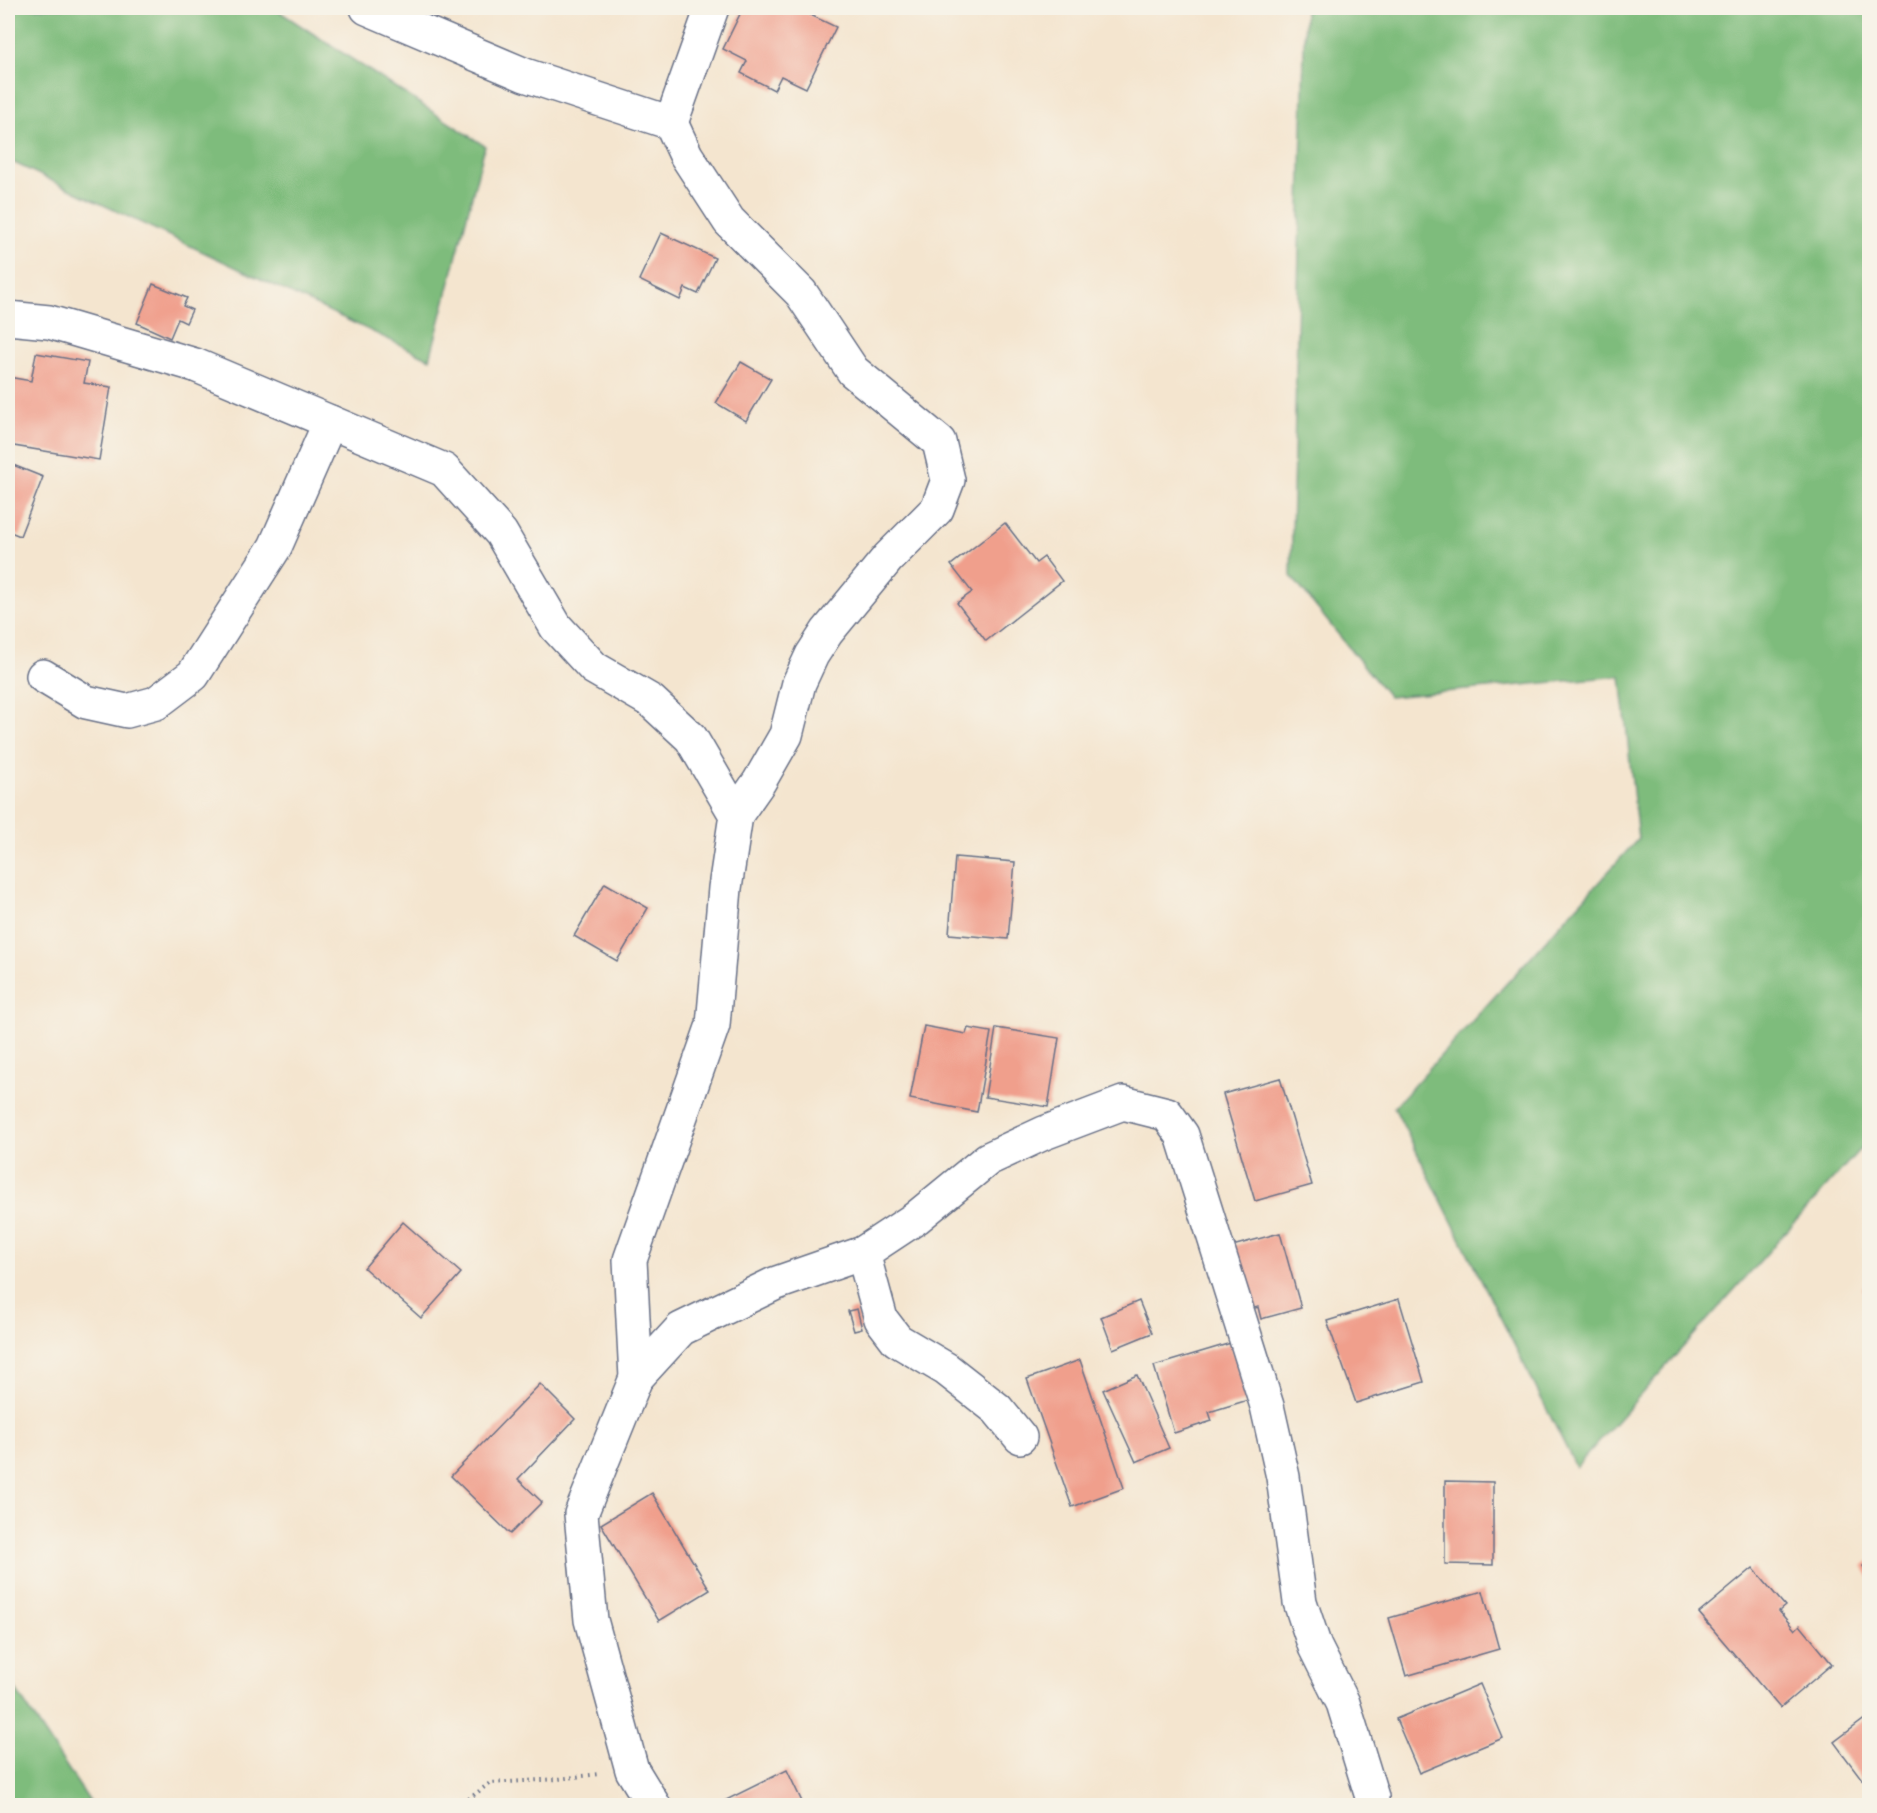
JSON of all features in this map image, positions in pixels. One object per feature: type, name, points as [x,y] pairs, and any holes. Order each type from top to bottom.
[{"type":"street","points":[[367,8],[525,75],[671,123]]},
{"type":"street","points":[[636,1378],[630,1260],[713,1024],[725,888],[736,815],[759,782],[786,735],[799,683],[812,655],[827,632],[888,558],[937,509],[948,480],[939,442],[853,371],[801,292],[729,221],[686,155],[671,123],[712,8]]},
{"type":"street","points":[[8,318],[48,322],[195,365],[444,470],[501,533],[556,627],[594,668],[651,701],[691,738],[736,815]]},
{"type":"street","points":[[43,676],[86,702],[127,711],[156,702],[193,675],[275,547],[330,422]]},
{"type":"street","points":[[654,1806],[632,1770],[591,1620],[581,1514],[636,1378],[681,1329],[774,1284],[863,1253],[916,1218],[988,1159],[1044,1133],[1123,1102],[1167,1114],[1182,1135],[1267,1406],[1283,1476],[1300,1602],[1316,1647],[1343,1703],[1372,1797],[1371,1806]]},
{"type":"street","points":[[863,1253],[881,1319],[897,1340],[946,1369],[997,1408],[1020,1437]]},
{"type":"path","points":[[459,1806],[490,1783],[558,1779],[632,1770]]},
{"type":"green space","points":[[8,8],[274,8],[485,146],[430,359],[8,160]]},
{"type":"green space","points":[[1305,8],[1869,8],[1869,1139],[1576,1467],[1394,1107],[1638,839],[1621,676],[1389,697],[1291,576]]},
{"type":"green space","points":[[8,1678],[92,1805],[8,1805]]},
{"type":"building","points":[[743,8],[796,8],[836,27],[806,88],[781,76],[774,90],[741,73],[747,61],[723,49]]},
{"type":"building","points":[[661,233],[715,258],[698,294],[685,288],[680,300],[639,280]]},
{"type":"building","points":[[153,284],[187,298],[183,306],[192,310],[186,323],[178,319],[170,338],[137,323]]},
{"type":"building","points":[[36,353],[88,362],[84,383],[111,387],[99,460],[8,445],[8,377],[31,381]]},
{"type":"building","points":[[741,362],[771,379],[746,421],[716,403]]},
{"type":"building","points":[[8,463],[43,477],[20,536],[8,531]]},
{"type":"building","points":[[1005,523],[1036,563],[1044,557],[1062,581],[986,641],[957,603],[972,592],[951,565]]},
{"type":"building","points":[[955,857],[1015,862],[1008,939],[949,934]]},
{"type":"building","points":[[605,883],[648,908],[617,961],[574,936]]},
{"type":"building","points":[[924,1026],[966,1034],[968,1028],[991,1032],[977,1112],[910,1099]]},
{"type":"building","points":[[996,1028],[1059,1038],[1048,1107],[985,1097]]},
{"type":"building","points":[[1280,1078],[1312,1185],[1255,1201],[1223,1094]]},
{"type":"building","points":[[403,1222],[461,1273],[421,1318],[364,1268]]},
{"type":"building","points":[[1280,1233],[1301,1308],[1261,1319],[1258,1307],[1243,1312],[1225,1248]]},
{"type":"building","points":[[1870,1282],[1870,1299],[1862,1288]]},
{"type":"building","points":[[1399,1299],[1424,1382],[1356,1403],[1327,1321]]},
{"type":"building","points":[[1139,1301],[1152,1333],[1113,1349],[1101,1317]]},
{"type":"building","points":[[857,1309],[862,1329],[854,1331],[848,1311]]},
{"type":"building","points":[[1231,1343],[1248,1400],[1209,1412],[1212,1421],[1174,1433],[1154,1366]]},
{"type":"building","points":[[1080,1360],[1124,1488],[1072,1507],[1027,1379]]},
{"type":"building","points":[[1137,1375],[1169,1448],[1136,1462],[1103,1390]]},
{"type":"building","points":[[540,1384],[575,1419],[518,1479],[542,1502],[510,1534],[451,1476]]},
{"type":"building","points":[[1445,1481],[1493,1482],[1493,1565],[1445,1564]]},
{"type":"building","points":[[652,1493],[710,1590],[659,1621],[601,1524]]},
{"type":"building","points":[[1870,1562],[1870,1578],[1863,1566]]},
{"type":"building","points":[[1753,1568],[1785,1606],[1779,1611],[1795,1630],[1800,1625],[1832,1664],[1780,1708],[1699,1613]]},
{"type":"building","points":[[1483,1591],[1499,1649],[1406,1676],[1389,1618]]},
{"type":"building","points":[[1480,1684],[1503,1738],[1419,1773],[1396,1719]]},
{"type":"building","points":[[1870,1715],[1870,1790],[1834,1742]]},
{"type":"building","points":[[787,1770],[804,1806],[724,1806],[722,1802]]}]
